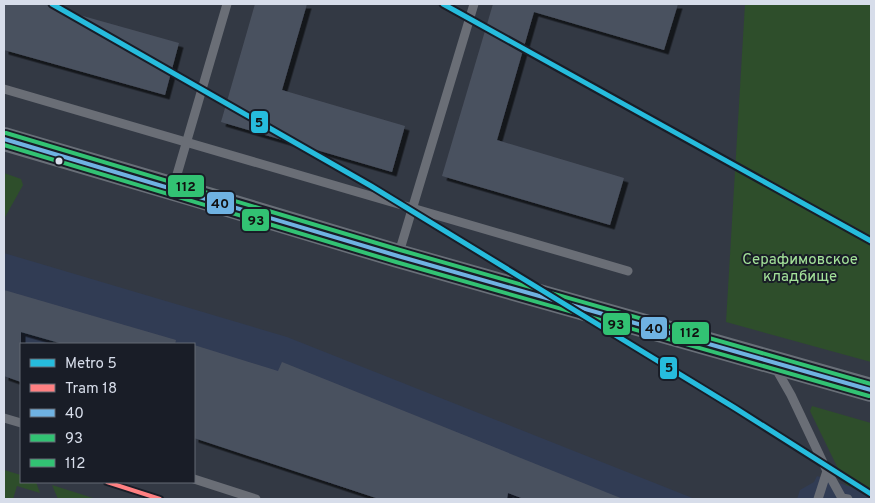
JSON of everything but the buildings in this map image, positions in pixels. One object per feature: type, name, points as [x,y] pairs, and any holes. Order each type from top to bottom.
[{"type":"main road","points":[[4,140],[173,188],[398,256],[771,360],[871,390]]},
{"type":"lane","points":[[173,188],[226,4]]},
{"type":"lane","points":[[398,256],[474,4]]},
{"type":"lane","points":[[4,89],[628,271]]},
{"type":"lane","points":[[771,360],[791,395],[842,498]]},
{"type":"lane","points":[[4,418],[20,423]]},
{"type":"lane","points":[[818,499],[827,471]]},
{"type":"lane","points":[[195,479],[256,499]]},
{"type":"shaded area","points":[[4,253],[287,337],[695,499],[379,499],[195,438],[195,343],[20,343],[20,382],[4,376]]},
{"type":"shaded area","points":[[817,476],[871,493],[871,499],[797,499],[800,490],[814,482]]},
{"type":"green space","name":"Серафимовское кладбище","points":[[745,4],[871,4],[871,362],[726,322]]},
{"type":"green space","points":[[4,173],[21,179],[23,185],[4,219]]},
{"type":"green space","points":[[812,406],[871,423],[871,493],[846,485],[810,411]]},
{"type":"green space","points":[[4,470],[20,475],[20,483],[36,483],[40,493],[17,486],[13,499],[4,499]]},
{"type":"green space","points":[[52,485],[96,499],[58,499]]},
{"type":"metro line","name":"5","points":[[52,4],[371,186],[735,408],[871,494]]},
{"type":"metro line","name":"5","points":[[443,4],[871,241]]},
{"type":"tram line","name":"18","points":[[110,483],[160,499]]},
{"type":"transit line","name":"112","points":[[6,133],[400,250],[871,384]]},
{"type":"transit line","name":"40","points":[[4,139],[398,256],[871,390]]},
{"type":"transit line","name":"93","points":[[4,145],[396,262],[869,396]]}]
